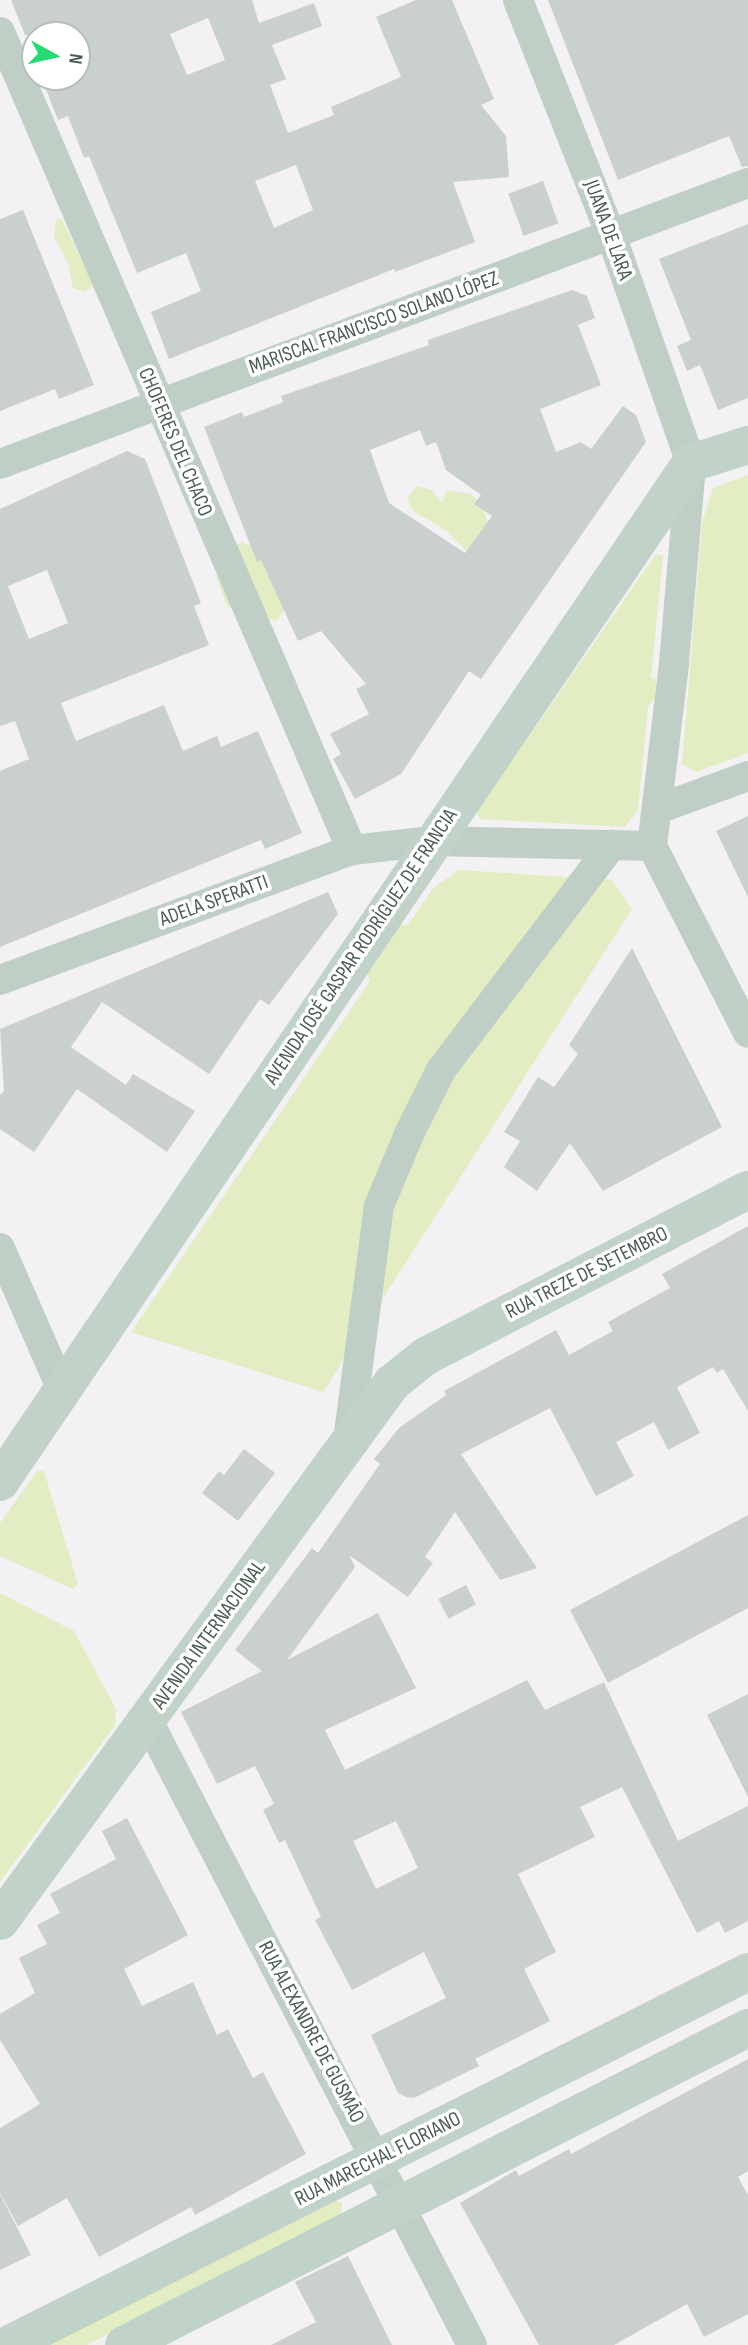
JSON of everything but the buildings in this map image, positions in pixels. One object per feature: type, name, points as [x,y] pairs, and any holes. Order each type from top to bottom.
[{"type":"main road","points":[[691,463],[748,445]]},
{"type":"main road","name":"AVENIDA JOSÉ GASPAR RODRÍGUEZ DE FRANCIA","points":[[0,1482],[432,841],[691,463]]},
{"type":"main road","name":"RUA TREZE DE SETEMBRO","points":[[426,1356],[748,1190]]},
{"type":"main road","name":"AVENIDA INTERNACIONAL","points":[[0,1921],[148,1721],[391,1383],[426,1356]]},
{"type":"main road","name":"RUA MARECHAL FLORIANO","points":[[8,2345],[748,1972]]},
{"type":"main road","points":[[124,2345],[748,2028]]},
{"type":"main road","points":[[586,2054],[608,2099]]},
{"type":"street","name":"JUANA DE LARA","points":[[518,0],[611,235],[691,463]]},
{"type":"street","name":"CHOFERES DEL CHACO","points":[[0,32],[352,850]]},
{"type":"street","name":"MARISCAL FRANCISCO SOLANO LÓPEZ","points":[[0,464],[748,183]]},
{"type":"street","points":[[691,463],[652,846],[748,1033]]},
{"type":"street","points":[[657,809],[748,776]]},
{"type":"street","name":"ADELA SPERATTI","points":[[0,980],[352,850],[432,841],[652,846]]},
{"type":"street","points":[[348,1441],[379,1206],[411,1132],[440,1070],[612,845]]},
{"type":"street","points":[[0,1248],[62,1390]]},
{"type":"street","name":"RUA ALEXANDRE DE GUSMÃO","points":[[148,1721],[472,2345]]},
{"type":"green space","points":[[61,218],[94,285],[84,292],[73,288],[68,264],[54,236],[56,220]]},
{"type":"green space","points":[[748,475],[748,753],[696,772],[682,764],[702,523],[713,488]]},
{"type":"green space","points":[[417,486],[432,490],[442,503],[447,490],[471,494],[483,507],[491,532],[475,560],[447,531],[413,511],[407,498]]},
{"type":"green space","points":[[241,542],[278,557],[285,609],[277,621],[228,607],[216,577],[231,549]]},
{"type":"green space","points":[[656,554],[663,556],[651,678],[656,680],[655,698],[648,707],[638,809],[625,827],[479,819],[477,811]]},
{"type":"green space","points":[[459,870],[612,880],[632,909],[323,1392],[131,1332],[370,981],[362,963],[384,925],[408,925],[434,887]]},
{"type":"green space","points":[[37,1471],[44,1471],[78,1584],[73,1589],[0,1556],[0,1523]]},
{"type":"green space","points":[[0,1593],[74,1631],[116,1709],[115,1725],[0,1882]]},
{"type":"green space","points":[[333,2200],[342,2202],[341,2216],[87,2345],[48,2345]]}]
